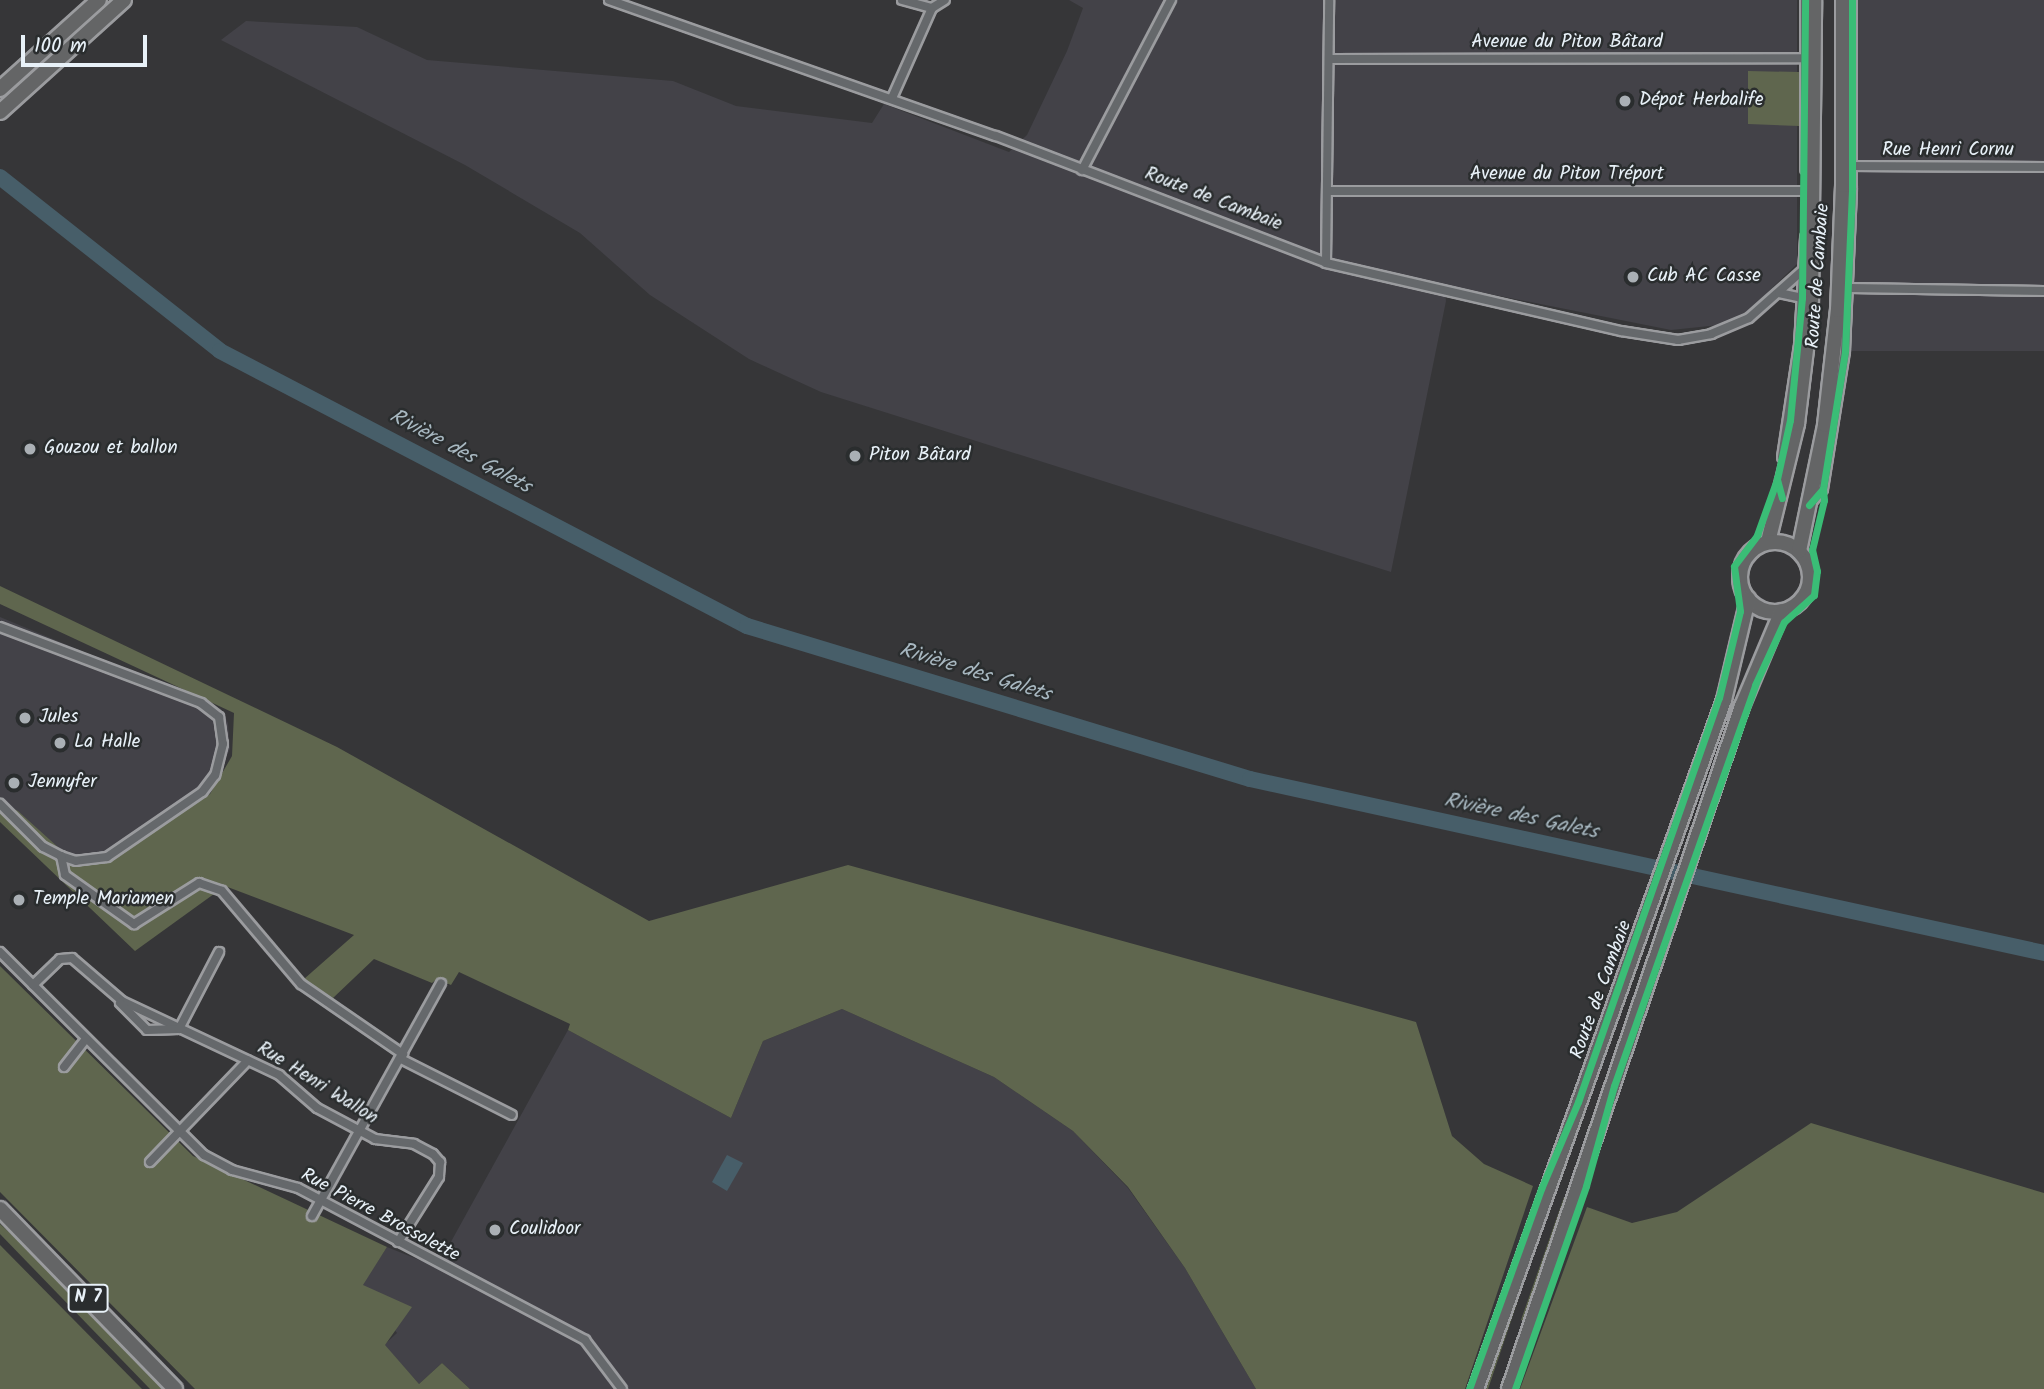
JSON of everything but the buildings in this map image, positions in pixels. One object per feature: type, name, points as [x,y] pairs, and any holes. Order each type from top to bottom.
[{"type":"main road","points":[[0,89],[99,0]]},
{"type":"main road","points":[[0,112],[124,0]]},
{"type":"main road","name":"Route de Cambaie","points":[[1476,1389],[1609,1027],[1724,700],[1748,599],[1742,590],[1741,568],[1752,550],[1768,542],[1782,498],[1797,424],[1811,309],[1814,0]]},
{"type":"main road","name":"Route de Cambaie","points":[[1509,1389],[1627,1033],[1742,706],[1782,611],[1801,601],[1810,581],[1799,551],[1825,425],[1842,259],[1843,0]]},
{"type":"main road","points":[[1768,542],[1785,543],[1799,551]]},
{"type":"main road","points":[[1748,599],[1765,610],[1782,611]]},
{"type":"main road","name":"N 7","points":[[0,1209],[175,1389]]},
{"type":"street","name":"Route de Cambaie","points":[[609,0],[892,97],[1326,263],[1621,331],[1678,340],[1711,334],[1749,318],[1803,270]]},
{"type":"street","points":[[902,0],[932,8]]},
{"type":"street","points":[[892,97],[932,8],[944,0]]},
{"type":"street","points":[[1082,170],[1171,0]]},
{"type":"street","points":[[1326,263],[1329,191],[1329,0]]},
{"type":"street","points":[[1782,498],[1777,479],[1790,420],[1802,298],[1805,0]]},
{"type":"street","points":[[1809,505],[1822,489],[1835,428],[1850,288],[1852,0]]},
{"type":"street","name":"Avenue du Piton Bâtard","points":[[1329,59],[1805,58]]},
{"type":"street","name":"Rue Henri Cornu","points":[[1852,166],[2044,167]]},
{"type":"street","name":"Avenue du Piton Tréport","points":[[1329,191],[1805,191]]},
{"type":"street","points":[[1850,288],[2044,291]]},
{"type":"street","points":[[1779,293],[1802,298]]},
{"type":"street","points":[[0,627],[201,703],[219,717],[223,744],[215,775],[202,792],[116,852],[92,860],[61,856],[43,847],[0,804]]},
{"type":"street","points":[[61,856],[65,875],[134,924],[199,883],[222,891],[301,984],[402,1057],[512,1115]]},
{"type":"street","name":"Rue Pierre Brossolette","points":[[0,952],[179,1132],[223,1166],[298,1188],[584,1340],[622,1389]]},
{"type":"street","points":[[111,995],[147,1030],[179,1029],[219,952]]},
{"type":"street","name":"Rue Henri Wallon","points":[[33,985],[60,959],[72,958],[111,995],[286,1079],[317,1108],[382,1141],[414,1144],[440,1163],[439,1177],[398,1242]]},
{"type":"street","points":[[312,1216],[362,1131],[441,983]]},
{"type":"street","points":[[64,1067],[86,1039]]},
{"type":"street","points":[[150,1162],[248,1060]]},
{"type":"shaded area","points":[[1069,0],[1797,0],[1797,264],[1743,316],[1719,325],[1671,330],[1444,285],[1446,301],[1391,572],[821,392],[749,359],[650,295],[580,233],[465,165],[221,40],[246,21],[357,27],[427,60],[673,81],[736,106],[872,123],[884,104],[1009,152],[1027,135],[1067,51],[1083,8]]},
{"type":"shaded area","points":[[1852,0],[2044,0],[2044,351],[1845,351]]},
{"type":"shaded area","points":[[0,617],[221,709],[228,723],[230,749],[209,793],[100,862],[56,859],[0,810]]},
{"type":"shaded area","points":[[842,1009],[994,1077],[1073,1131],[1128,1188],[1185,1268],[1256,1389],[470,1389],[442,1363],[419,1384],[384,1345],[397,1333],[362,1285],[387,1247],[437,1267],[568,1030],[731,1118],[763,1041]]},
{"type":"green space","points":[[1748,71],[1799,72],[1799,126],[1748,124]]},
{"type":"green space","points":[[0,586],[337,747],[649,921],[848,865],[1416,1022],[1452,1136],[1484,1164],[1533,1186],[1465,1389],[1256,1389],[1185,1268],[1128,1187],[1073,1131],[994,1077],[842,1009],[763,1041],[731,1118],[568,1030],[570,1024],[459,972],[451,985],[437,979],[432,983],[374,959],[333,998],[304,979],[354,935],[225,886],[135,951],[0,822],[0,803],[18,811],[60,849],[101,864],[210,794],[232,756],[234,713],[0,604]]},
{"type":"green space","points":[[0,966],[193,1156],[387,1247],[363,1285],[412,1307],[385,1345],[419,1384],[442,1363],[470,1389],[195,1389],[0,1192]]},
{"type":"green space","points":[[1811,1123],[2044,1193],[2044,1389],[1520,1389],[1587,1207],[1632,1223],[1677,1212]]},
{"type":"green space","points":[[1554,1194],[1488,1389],[1481,1389]]},
{"type":"green space","points":[[1564,1197],[1570,1199],[1526,1322],[1521,1320]]},
{"type":"green space","points":[[0,1224],[43,1263],[163,1389],[150,1389],[0,1234]]},
{"type":"green space","points":[[0,1245],[142,1389],[0,1389]]},
{"type":"water","points":[[727,1155],[743,1163],[727,1191],[712,1182]]},
{"type":"waterway","name":"Rivière des Galets","points":[[0,177],[220,351],[747,626],[1250,779],[2044,953]]},
{"type":"cycle path","points":[[1782,498],[1777,479],[1790,420],[1802,298],[1805,0]]},
{"type":"cycle path","points":[[1809,505],[1823,489],[1845,351],[1852,188],[1852,0]]},
{"type":"cycle path","points":[[1469,1389],[1541,1189],[1578,1102],[1719,698],[1740,611],[1734,566],[1757,535],[1777,479]]},
{"type":"cycle path","points":[[1515,1389],[1586,1186],[1614,1086],[1755,685],[1784,622],[1814,595],[1817,571],[1812,550],[1824,500],[1823,489]]},
{"type":"place","name":"Dépot Herbalife","points":[[1625,101]]},
{"type":"place","name":"Cub AC Casse","points":[[1633,277]]},
{"type":"place","name":"Gouzou et ballon","points":[[30,449]]},
{"type":"place","name":"Piton Bâtard","points":[[855,456]]},
{"type":"place","name":"Jules","points":[[25,718]]},
{"type":"place","name":"La Halle","points":[[60,743]]},
{"type":"place","name":"Jennyfer","points":[[14,783]]},
{"type":"place","name":"Temple Mariamen","points":[[19,900]]},
{"type":"place","name":"Coulidoor","points":[[495,1230]]}]
